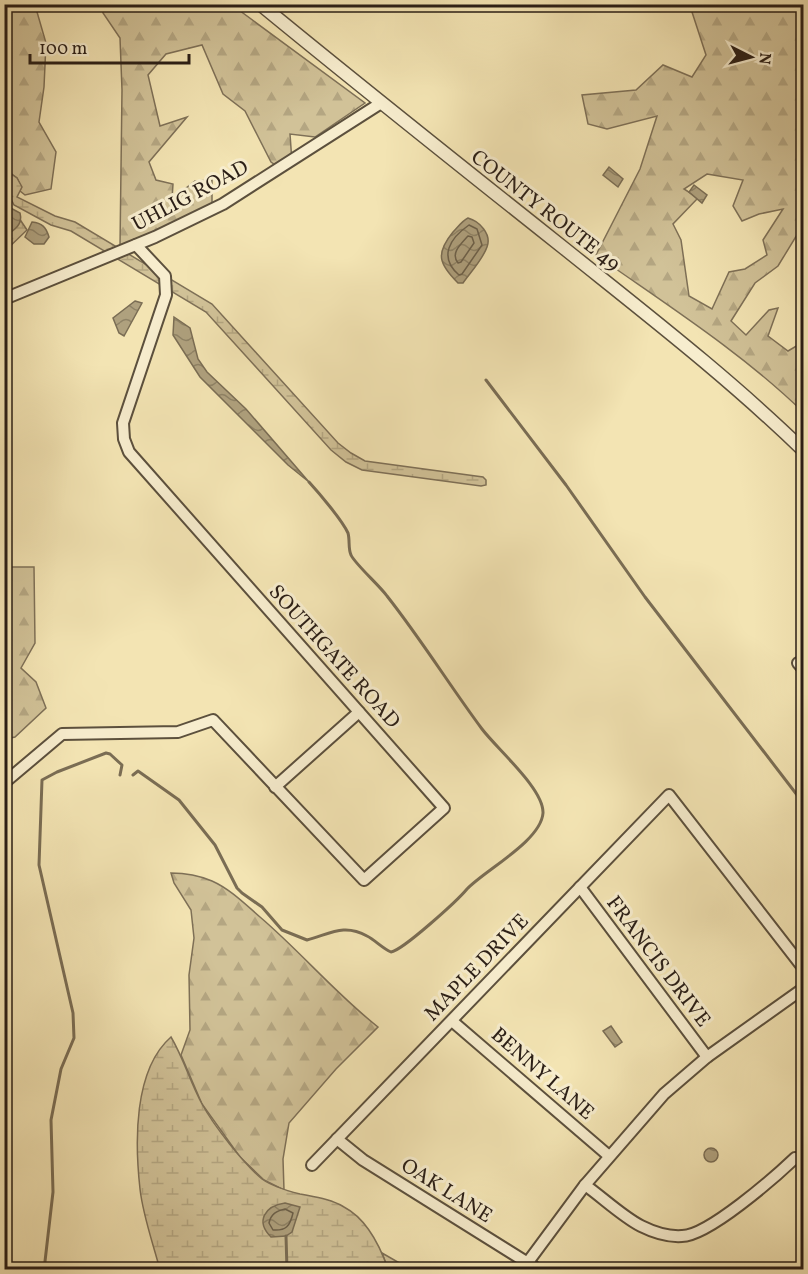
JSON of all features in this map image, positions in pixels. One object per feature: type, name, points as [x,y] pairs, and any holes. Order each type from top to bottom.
[{"type":"street","name":"COUNTY ROUTE 49","points":[[260,4],[381,104],[664,328],[746,396],[804,451]]},
{"type":"street","name":"UHLIG ROAD","points":[[4,299],[136,245],[223,204],[381,104]]},
{"type":"street","name":"SOUTHGATE ROAD","points":[[4,783],[62,734],[178,732],[213,720],[364,880],[444,808],[129,452],[124,439],[123,423],[166,296],[165,276],[136,245]]},
{"type":"street","points":[[275,787],[359,712]]},
{"type":"street","name":"MAPLE DRIVE","points":[[312,1165],[669,795],[804,969]]},
{"type":"street","name":"FRANCIS DRIVE","points":[[580,887],[707,1057]]},
{"type":"street","points":[[528,1262],[585,1185],[664,1094],[707,1057],[804,988]]},
{"type":"street","name":"BENNY LANE","points":[[452,1021],[609,1156]]},
{"type":"street","name":"OAK LANE","points":[[337,1139],[363,1160],[539,1269]]},
{"type":"street","points":[[585,1185],[640,1226],[664,1235],[684,1237],[701,1230],[761,1189],[795,1158]]},
{"type":"green space","points":[[5,5],[35,5],[46,43],[44,87],[39,122],[56,152],[51,189],[25,195],[20,191],[21,187],[17,178],[5,169]]},
{"type":"green space","points":[[101,5],[232,5],[365,103],[315,137],[290,134],[292,162],[281,169],[271,162],[245,111],[223,94],[202,45],[166,54],[148,75],[160,126],[187,117],[149,162],[156,180],[173,184],[172,199],[195,181],[212,180],[212,211],[120,247],[122,90],[120,38],[103,13]]},
{"type":"green space","points":[[687,5],[803,5],[803,225],[778,266],[755,283],[731,321],[746,335],[769,310],[778,308],[768,336],[788,351],[803,342],[803,412],[729,349],[596,255],[640,169],[657,116],[607,129],[588,124],[582,95],[636,90],[663,65],[692,77],[706,55],[691,9]],"holes":[[[707,174],[743,180],[733,206],[742,221],[759,214],[783,209],[763,240],[767,255],[745,269],[729,272],[712,309],[689,296],[681,240],[673,224],[698,198],[684,189]]]},
{"type":"green space","points":[[4,169],[17,178],[22,187],[17,197],[55,216],[75,222],[212,304],[338,443],[351,453],[365,461],[483,477],[486,485],[362,470],[346,462],[331,450],[206,312],[71,231],[51,225],[14,205],[12,201],[5,202]]},
{"type":"green space","points":[[21,221],[27,230],[5,251],[5,235]]},
{"type":"green space","points":[[5,567],[34,567],[35,643],[21,668],[36,682],[46,708],[15,737],[5,739]]},
{"type":"green space","points":[[171,873],[202,877],[231,892],[378,1027],[336,1069],[289,1123],[283,1159],[284,1190],[264,1180],[240,1157],[202,1104],[181,1055],[190,1030],[189,975],[194,938],[191,910],[174,883]]},
{"type":"green space","points":[[171,1037],[207,1113],[246,1164],[271,1184],[291,1192],[334,1202],[352,1212],[372,1234],[388,1269],[160,1270],[141,1199],[137,1151],[139,1108],[149,1068]]},
{"type":"green space","points":[[382,1253],[410,1269],[388,1269]]},
{"type":"water","points":[[609,167],[623,179],[618,187],[603,175]]},
{"type":"water","points":[[694,185],[707,195],[702,203],[689,192]]},
{"type":"water","points":[[5,205],[20,213],[21,217],[18,226],[6,235]]},
{"type":"water","points":[[468,218],[484,229],[488,242],[476,266],[463,283],[458,283],[443,264],[442,253],[447,240]]},
{"type":"water","points":[[32,222],[43,226],[46,231],[49,237],[44,244],[34,244],[25,237]]},
{"type":"water","points":[[135,301],[142,303],[124,336],[119,333],[113,318]]},
{"type":"water","points":[[174,317],[190,328],[198,359],[207,372],[246,409],[309,482],[288,465],[200,377],[173,335]]},
{"type":"water","points":[[611,1026],[622,1042],[615,1047],[603,1031]]},
{"type":"water","points":[[711,1148],[716,1150],[718,1155],[716,1160],[711,1162],[706,1160],[704,1155],[706,1150]]},
{"type":"water","points":[[285,1203],[300,1207],[292,1232],[286,1236],[271,1237],[264,1225],[264,1215],[272,1207]]},
{"type":"waterway","points":[[486,380],[566,485],[645,597],[804,804]]},
{"type":"waterway","points":[[133,775],[138,771],[179,800],[215,845],[237,888],[262,907],[282,930],[307,940],[337,931],[351,930],[367,936],[391,952],[442,914],[475,881],[523,844],[540,824],[543,813],[541,803],[528,781],[482,729],[387,596],[353,559],[350,553],[348,533],[309,482]]},
{"type":"waterway","points":[[44,1270],[53,1192],[51,1120],[61,1069],[74,1038],[73,1013],[39,865],[42,780],[106,753],[122,765],[120,775]]},
{"type":"waterway","points":[[286,1236],[287,1270]]}]
